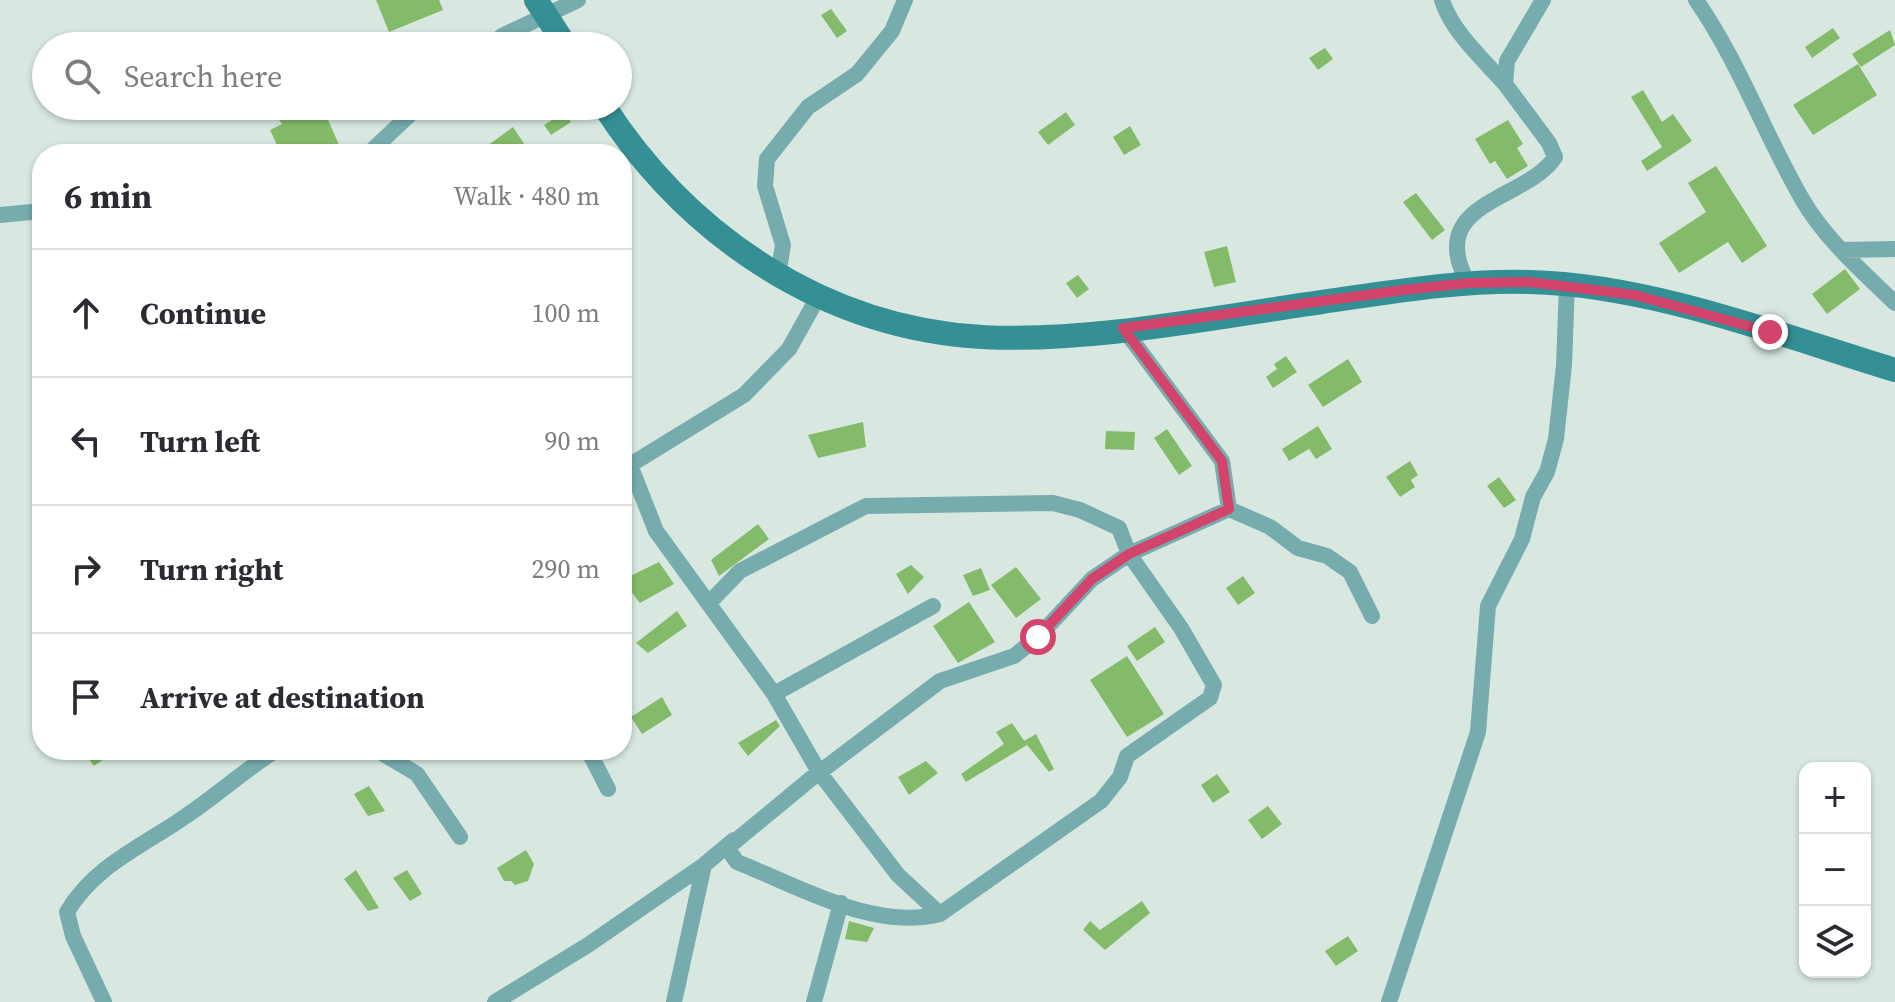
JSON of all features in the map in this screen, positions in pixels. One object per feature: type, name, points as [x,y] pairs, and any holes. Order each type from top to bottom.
[{"type":"main road","points":[[541,8],[557,32]]},
{"type":"main road","points":[[613,120],[629,144]]},
{"type":"main road","points":[[632,148],[688,209],[739,251],[778,275],[818,297],[863,314],[935,332],[1023,338],[1468,283],[1567,284],[1635,295],[1895,370]]},
{"type":"street","points":[[508,32],[541,8],[578,0]]},
{"type":"street","points":[[778,275],[783,245],[765,186],[767,159],[808,107],[857,74],[892,31],[905,0]]},
{"type":"street","points":[[1442,0],[1446,12],[1505,84],[1549,143],[1555,157],[1546,171],[1478,208],[1457,239],[1457,263],[1468,283]]},
{"type":"street","points":[[1505,84],[1507,61],[1543,0]]},
{"type":"street","points":[[1696,0],[1747,86],[1803,201],[1841,250],[1895,303]]},
{"type":"street","points":[[379,144],[404,120]]},
{"type":"street","points":[[0,215],[32,212]]},
{"type":"street","points":[[1841,250],[1895,249]]},
{"type":"street","points":[[1389,1002],[1478,732],[1488,606],[1522,539],[1533,497],[1547,472],[1556,439],[1564,365],[1567,284]]},
{"type":"street","points":[[632,463],[744,395],[789,349],[818,297]]},
{"type":"street","points":[[1123,328],[1222,461],[1229,509]]},
{"type":"street","points":[[632,480],[656,531],[774,694],[819,772],[898,875],[940,914]]},
{"type":"street","points":[[709,603],[740,571],[866,506],[1053,503],[1080,510],[1119,528],[1129,554],[1204,665],[1214,685],[1210,698],[1127,756],[1120,777],[1101,801],[940,914],[916,920],[886,917],[841,903],[737,862],[727,848],[819,772]]},
{"type":"street","points":[[495,1002],[588,945],[704,865],[819,772],[940,681],[1014,656],[1038,637],[1092,579],[1129,554],[1229,509],[1270,527],[1298,548],[1327,556],[1350,572],[1372,616]]},
{"type":"street","points":[[774,694],[933,606]]},
{"type":"street","points":[[104,1002],[73,936],[67,912],[82,888],[132,848],[185,817],[262,760]]},
{"type":"street","points":[[394,760],[417,774],[460,837]]},
{"type":"street","points":[[593,760],[608,789]]},
{"type":"street","points":[[674,1002],[704,865]]},
{"type":"street","points":[[814,1002],[841,903]]},
{"type":"building","points":[[376,0],[439,0],[443,10],[389,32]]},
{"type":"building","points":[[831,9],[847,31],[837,38],[821,15]]},
{"type":"building","points":[[1833,28],[1840,38],[1812,58],[1805,47]]},
{"type":"building","points":[[1890,30],[1895,45],[1861,67],[1852,54]]},
{"type":"building","points":[[1325,48],[1333,59],[1318,70],[1309,58]]},
{"type":"building","points":[[1858,64],[1877,95],[1813,135],[1793,105]]},
{"type":"building","points":[[1643,90],[1662,122],[1673,114],[1692,141],[1647,171],[1641,161],[1662,147],[1631,97]]},
{"type":"building","points":[[1066,112],[1075,125],[1048,145],[1038,132]]},
{"type":"building","points":[[279,120],[328,120],[339,144],[276,144],[270,130],[282,124]]},
{"type":"building","points":[[552,120],[571,122],[551,135],[544,125]]},
{"type":"building","points":[[1508,120],[1523,144],[1517,148],[1528,166],[1507,179],[1495,161],[1490,164],[1475,139]]},
{"type":"building","points":[[1130,126],[1141,145],[1124,155],[1113,137]]},
{"type":"building","points":[[513,127],[524,144],[490,144]]},
{"type":"building","points":[[1716,166],[1767,246],[1742,263],[1728,242],[1679,273],[1659,243],[1706,212],[1688,183]]},
{"type":"building","points":[[1416,193],[1445,230],[1432,240],[1403,202]]},
{"type":"building","points":[[1227,246],[1236,282],[1214,287],[1204,252]]},
{"type":"building","points":[[1845,269],[1860,289],[1827,314],[1812,294]]},
{"type":"building","points":[[1078,275],[1089,289],[1077,298],[1066,283]]},
{"type":"building","points":[[1286,356],[1297,372],[1273,388],[1266,377],[1277,369],[1274,364]]},
{"type":"building","points":[[1348,359],[1362,382],[1323,407],[1308,385]]},
{"type":"building","points":[[863,422],[866,447],[818,458],[808,435]]},
{"type":"building","points":[[1318,426],[1332,449],[1316,459],[1309,449],[1289,461],[1282,449]]},
{"type":"building","points":[[1167,429],[1192,466],[1179,475],[1154,438]]},
{"type":"building","points":[[1106,431],[1135,432],[1134,450],[1105,449]]},
{"type":"building","points":[[1410,461],[1418,475],[1411,480],[1415,487],[1400,497],[1386,477]]},
{"type":"building","points":[[1499,477],[1516,500],[1504,508],[1487,486]]},
{"type":"building","points":[[758,524],[769,539],[719,576],[711,560]]},
{"type":"building","points":[[659,562],[674,584],[640,603],[632,593],[632,575]]},
{"type":"building","points":[[911,565],[924,577],[908,594],[896,574]]},
{"type":"building","points":[[1016,567],[1041,599],[1016,618],[991,585]]},
{"type":"building","points":[[981,568],[990,590],[973,596],[963,575]]},
{"type":"building","points":[[1243,576],[1255,593],[1238,605],[1226,588]]},
{"type":"building","points":[[969,602],[995,642],[958,663],[933,626]]},
{"type":"building","points":[[677,611],[687,626],[648,653],[636,643]]},
{"type":"building","points":[[1155,627],[1165,642],[1137,661],[1127,646]]},
{"type":"building","points":[[1127,656],[1164,714],[1127,737],[1090,680]]},
{"type":"building","points":[[662,697],[672,715],[642,734],[632,716]]},
{"type":"building","points":[[776,720],[780,726],[748,756],[738,743]]},
{"type":"building","points":[[1012,723],[1027,745],[966,782],[961,774],[1004,744],[996,732]]},
{"type":"building","points":[[1036,734],[1054,769],[1049,772],[1024,741]]},
{"type":"building","points":[[926,761],[938,773],[909,795],[898,777]]},
{"type":"building","points":[[1217,774],[1230,792],[1213,803],[1201,785]]},
{"type":"building","points":[[369,786],[385,811],[368,816],[354,794]]},
{"type":"building","points":[[1268,806],[1282,824],[1262,839],[1248,820]]},
{"type":"building","points":[[526,850],[534,864],[528,881],[515,885],[504,881],[497,868]]},
{"type":"building","points":[[356,870],[379,908],[368,911],[344,879]]},
{"type":"building","points":[[407,870],[422,894],[410,901],[393,878]]},
{"type":"building","points":[[1142,901],[1150,913],[1105,950],[1083,930],[1090,921],[1100,930]]},
{"type":"building","points":[[849,921],[874,928],[867,942],[845,939]]},
{"type":"building","points":[[1348,936],[1358,951],[1336,966],[1325,951]]},
{"type":"route","points":[[1038,637],[1092,579],[1129,554],[1187,525],[1229,509],[1222,461],[1123,328],[1404,290],[1468,283],[1529,282],[1567,284],[1635,295],[1770,332]]}]
